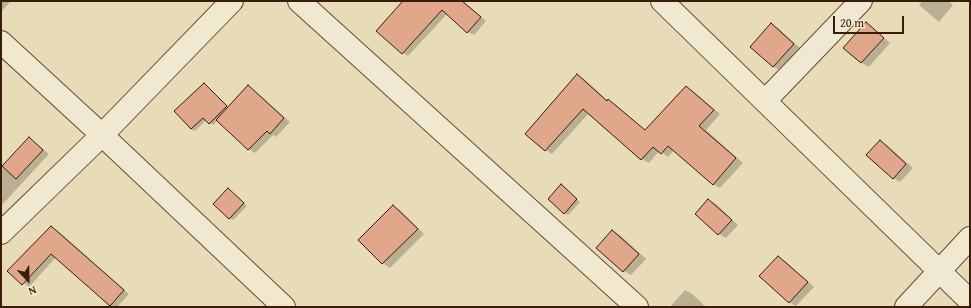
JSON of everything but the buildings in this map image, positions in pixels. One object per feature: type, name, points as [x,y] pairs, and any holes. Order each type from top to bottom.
[{"type":"street","points":[[1,233],[102,135],[232,1]]},
{"type":"street","points":[[299,1],[637,307]]},
{"type":"street","points":[[662,1],[970,301]]},
{"type":"street","points":[[765,101],[861,1]]},
{"type":"street","points":[[1,42],[284,307]]},
{"type":"street","points":[[906,307],[970,238]]}]
